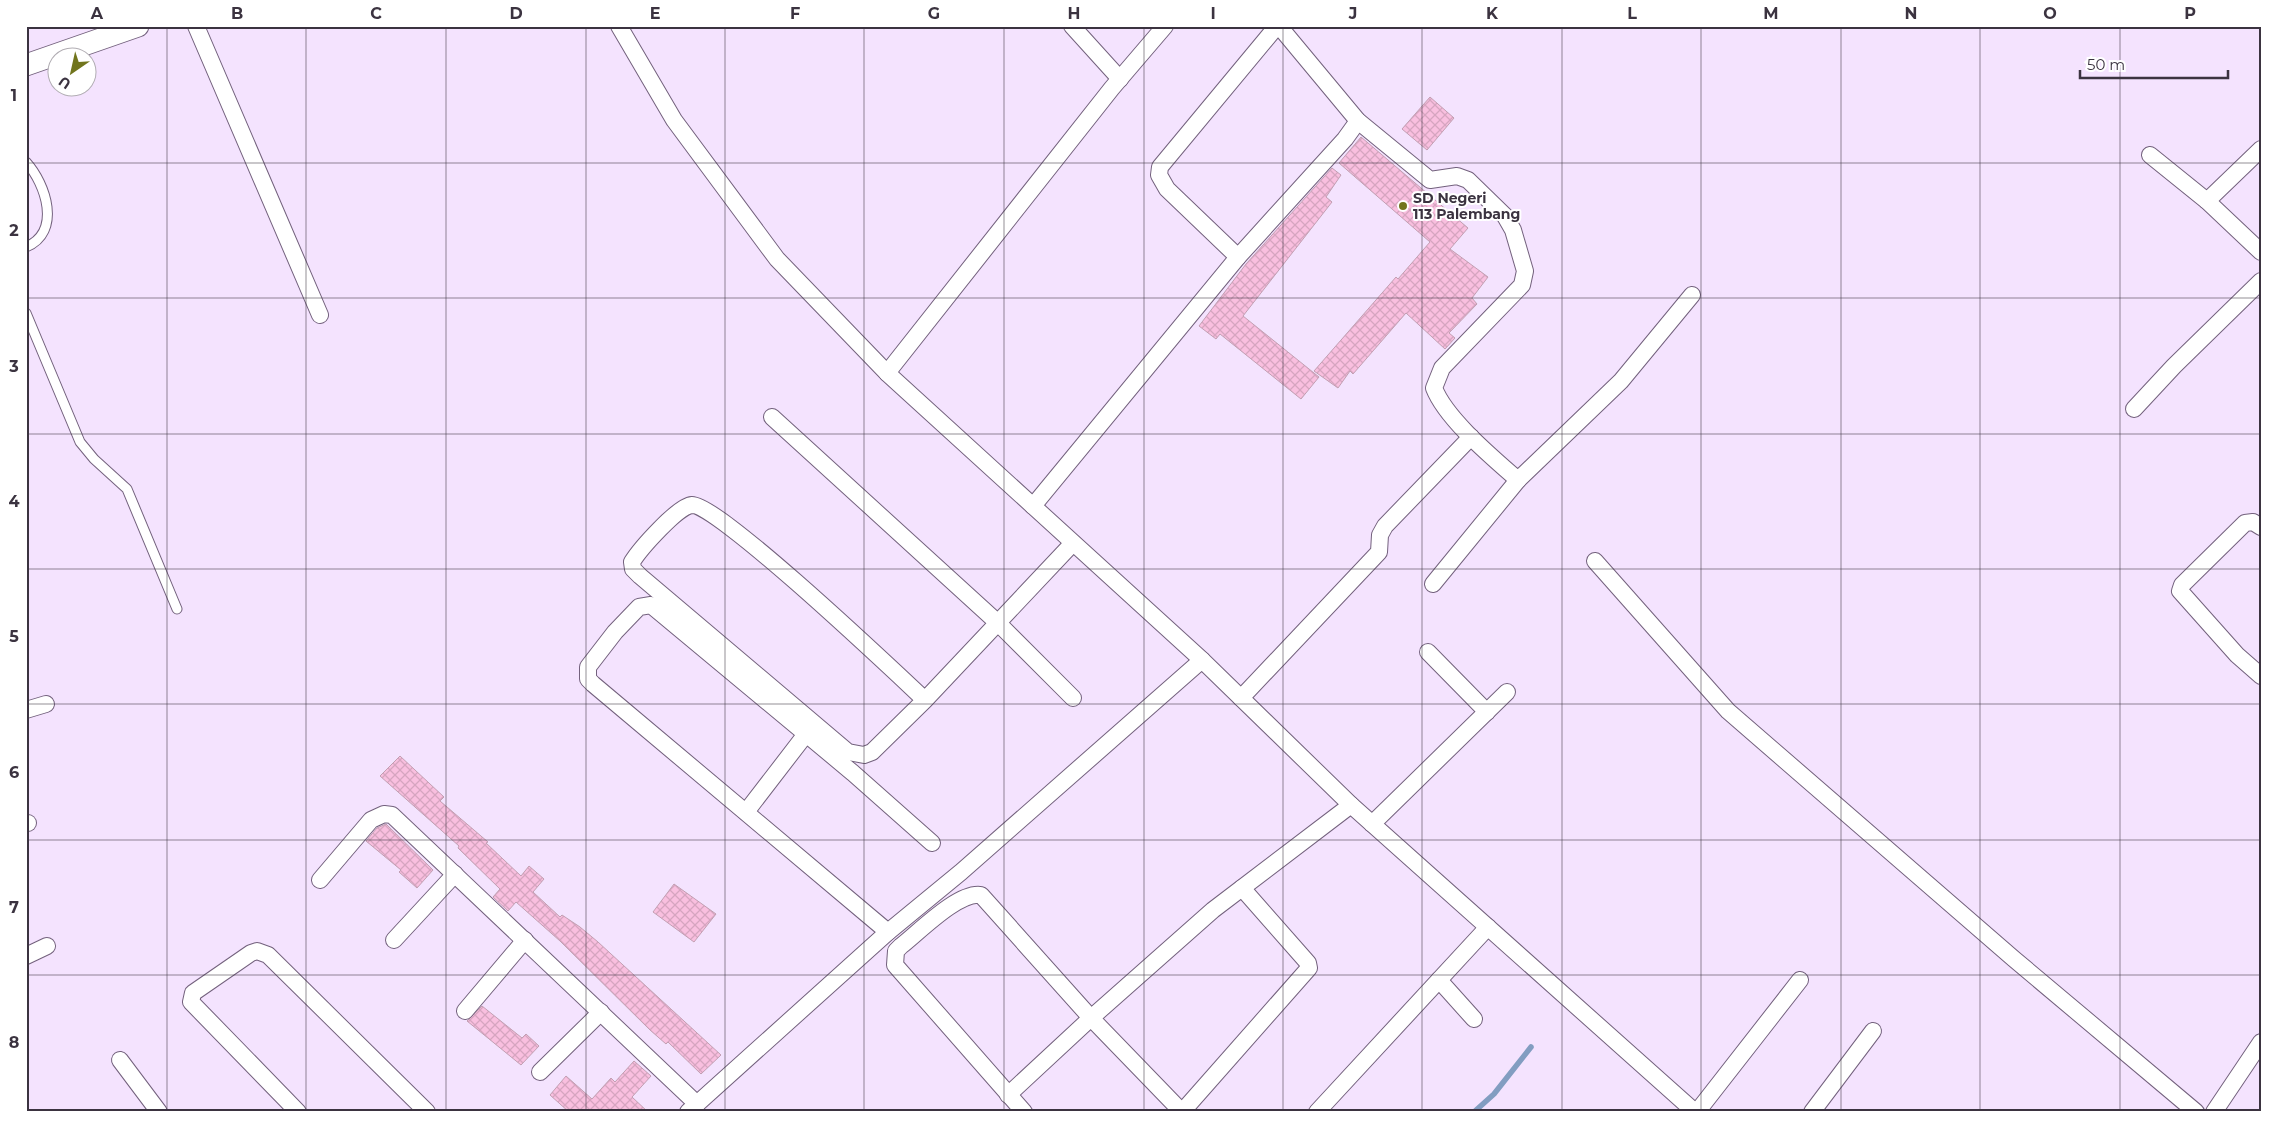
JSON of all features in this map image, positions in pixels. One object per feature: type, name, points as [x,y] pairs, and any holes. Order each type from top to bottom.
[{"type":"street","points":[[26,65],[138,26]]},
{"type":"street","points":[[196,26],[320,315]]},
{"type":"street","points":[[620,26],[674,120],[777,259],[888,373],[1202,660],[1351,805],[1696,1112],[1800,980]]},
{"type":"street","points":[[1072,26],[1120,79]]},
{"type":"street","points":[[888,373],[1120,79],[1165,26]]},
{"type":"street","points":[[1238,257],[1166,189],[1159,174],[1160,167],[1278,26],[1358,121],[1430,180],[1457,176],[1468,180],[1505,216],[1516,237],[1526,271],[1522,285],[1442,368],[1434,388],[1438,398],[1471,437],[1518,480]]},
{"type":"street","points":[[1033,506],[1238,257],[1345,140],[1358,121]]},
{"type":"street","points":[[2207,201],[2261,149]]},
{"type":"street","points":[[2150,155],[2207,201],[2261,252]]},
{"type":"street","points":[[2134,409],[2174,366],[2261,281]]},
{"type":"street","points":[[1433,584],[1518,480],[1621,381],[1692,295]]},
{"type":"street","points":[[772,417],[998,622],[1073,698]]},
{"type":"street","points":[[1240,698],[1379,552],[1380,535],[1385,526],[1471,437]]},
{"type":"street","points":[[925,700],[819,602],[721,519],[701,506],[694,505],[681,509],[632,562],[633,569],[640,576],[848,752],[864,755],[872,752],[925,700],[1073,543]]},
{"type":"street","points":[[2258,669],[2238,655],[2180,591],[2182,585],[2245,522],[2253,522],[2261,527]]},
{"type":"street","points":[[1595,562],[1728,711],[2014,959],[2196,1112]]},
{"type":"street","points":[[888,932],[588,679],[588,667],[615,632],[639,607],[651,605],[806,734],[932,844]]},
{"type":"street","points":[[1428,652],[1487,712]]},
{"type":"street","points":[[320,880],[370,820],[384,814],[392,815],[601,1012],[693,1108],[888,932],[961,872],[1202,660]]},
{"type":"street","points":[[1372,824],[1507,692]]},
{"type":"street","points":[[26,710],[46,704]]},
{"type":"street","points":[[746,812],[806,734]]},
{"type":"street","points":[[1008,1095],[1091,1018],[1213,910],[1351,805]]},
{"type":"street","points":[[394,940],[455,874]]},
{"type":"street","points":[[1024,1112],[895,965],[896,951],[960,899],[974,894],[981,895],[1091,1018],[1182,1112],[1309,968],[1308,963],[1242,888]]},
{"type":"street","points":[[1317,1112],[1488,927]]},
{"type":"street","points":[[465,1011],[525,940]]},
{"type":"street","points":[[26,956],[47,946]]},
{"type":"street","points":[[298,1112],[191,1002],[193,993],[251,952],[256,951],[268,955],[427,1112]]},
{"type":"street","points":[[1439,980],[1474,1019]]},
{"type":"street","points":[[540,1072],[601,1012]]},
{"type":"street","points":[[1812,1112],[1873,1031]]},
{"type":"street","points":[[2214,1112],[2261,1042]]},
{"type":"street","points":[[120,1060],[159,1112]]},
{"type":"lane","points":[[26,162],[36,173],[49,216],[45,231],[35,244],[26,247]]},
{"type":"lane","points":[[26,313],[80,442],[94,459],[127,489],[177,609]]},
{"type":"building","points":[[1430,97],[1454,118],[1427,150],[1402,129]]},
{"type":"building","points":[[1361,137],[1468,228],[1450,249],[1488,277],[1472,298],[1477,304],[1449,333],[1455,338],[1445,349],[1406,313],[1353,374],[1350,371],[1338,388],[1314,371],[1396,277],[1398,279],[1430,242],[1339,163]]},
{"type":"building","points":[[1332,168],[1341,175],[1326,197],[1332,202],[1243,316],[1319,377],[1301,399],[1220,334],[1216,339],[1199,326],[1246,264]]},
{"type":"building","points":[[400,756],[444,797],[440,801],[488,842],[486,843],[521,876],[529,866],[544,879],[533,892],[560,917],[562,915],[598,942],[721,1055],[701,1074],[668,1042],[666,1044],[650,1030],[560,941],[516,902],[508,911],[493,897],[500,889],[458,848],[459,846],[380,776]]},
{"type":"building","points":[[386,824],[433,870],[417,888],[399,872],[401,870],[366,841],[377,828]]},
{"type":"building","points":[[674,884],[716,914],[694,942],[653,912]]},
{"type":"building","points":[[482,1006],[522,1038],[526,1034],[539,1046],[521,1065],[467,1021]]},
{"type":"building","points":[[634,1061],[651,1076],[632,1097],[648,1112],[569,1112],[550,1095],[566,1076],[592,1099],[611,1078],[615,1082]]},
{"type":"waterway","points":[[1474,1112],[1494,1094],[1531,1047]]},
{"type":"place","name":"SD Negeri 113 Palembang","points":[[1403,206]]}]
